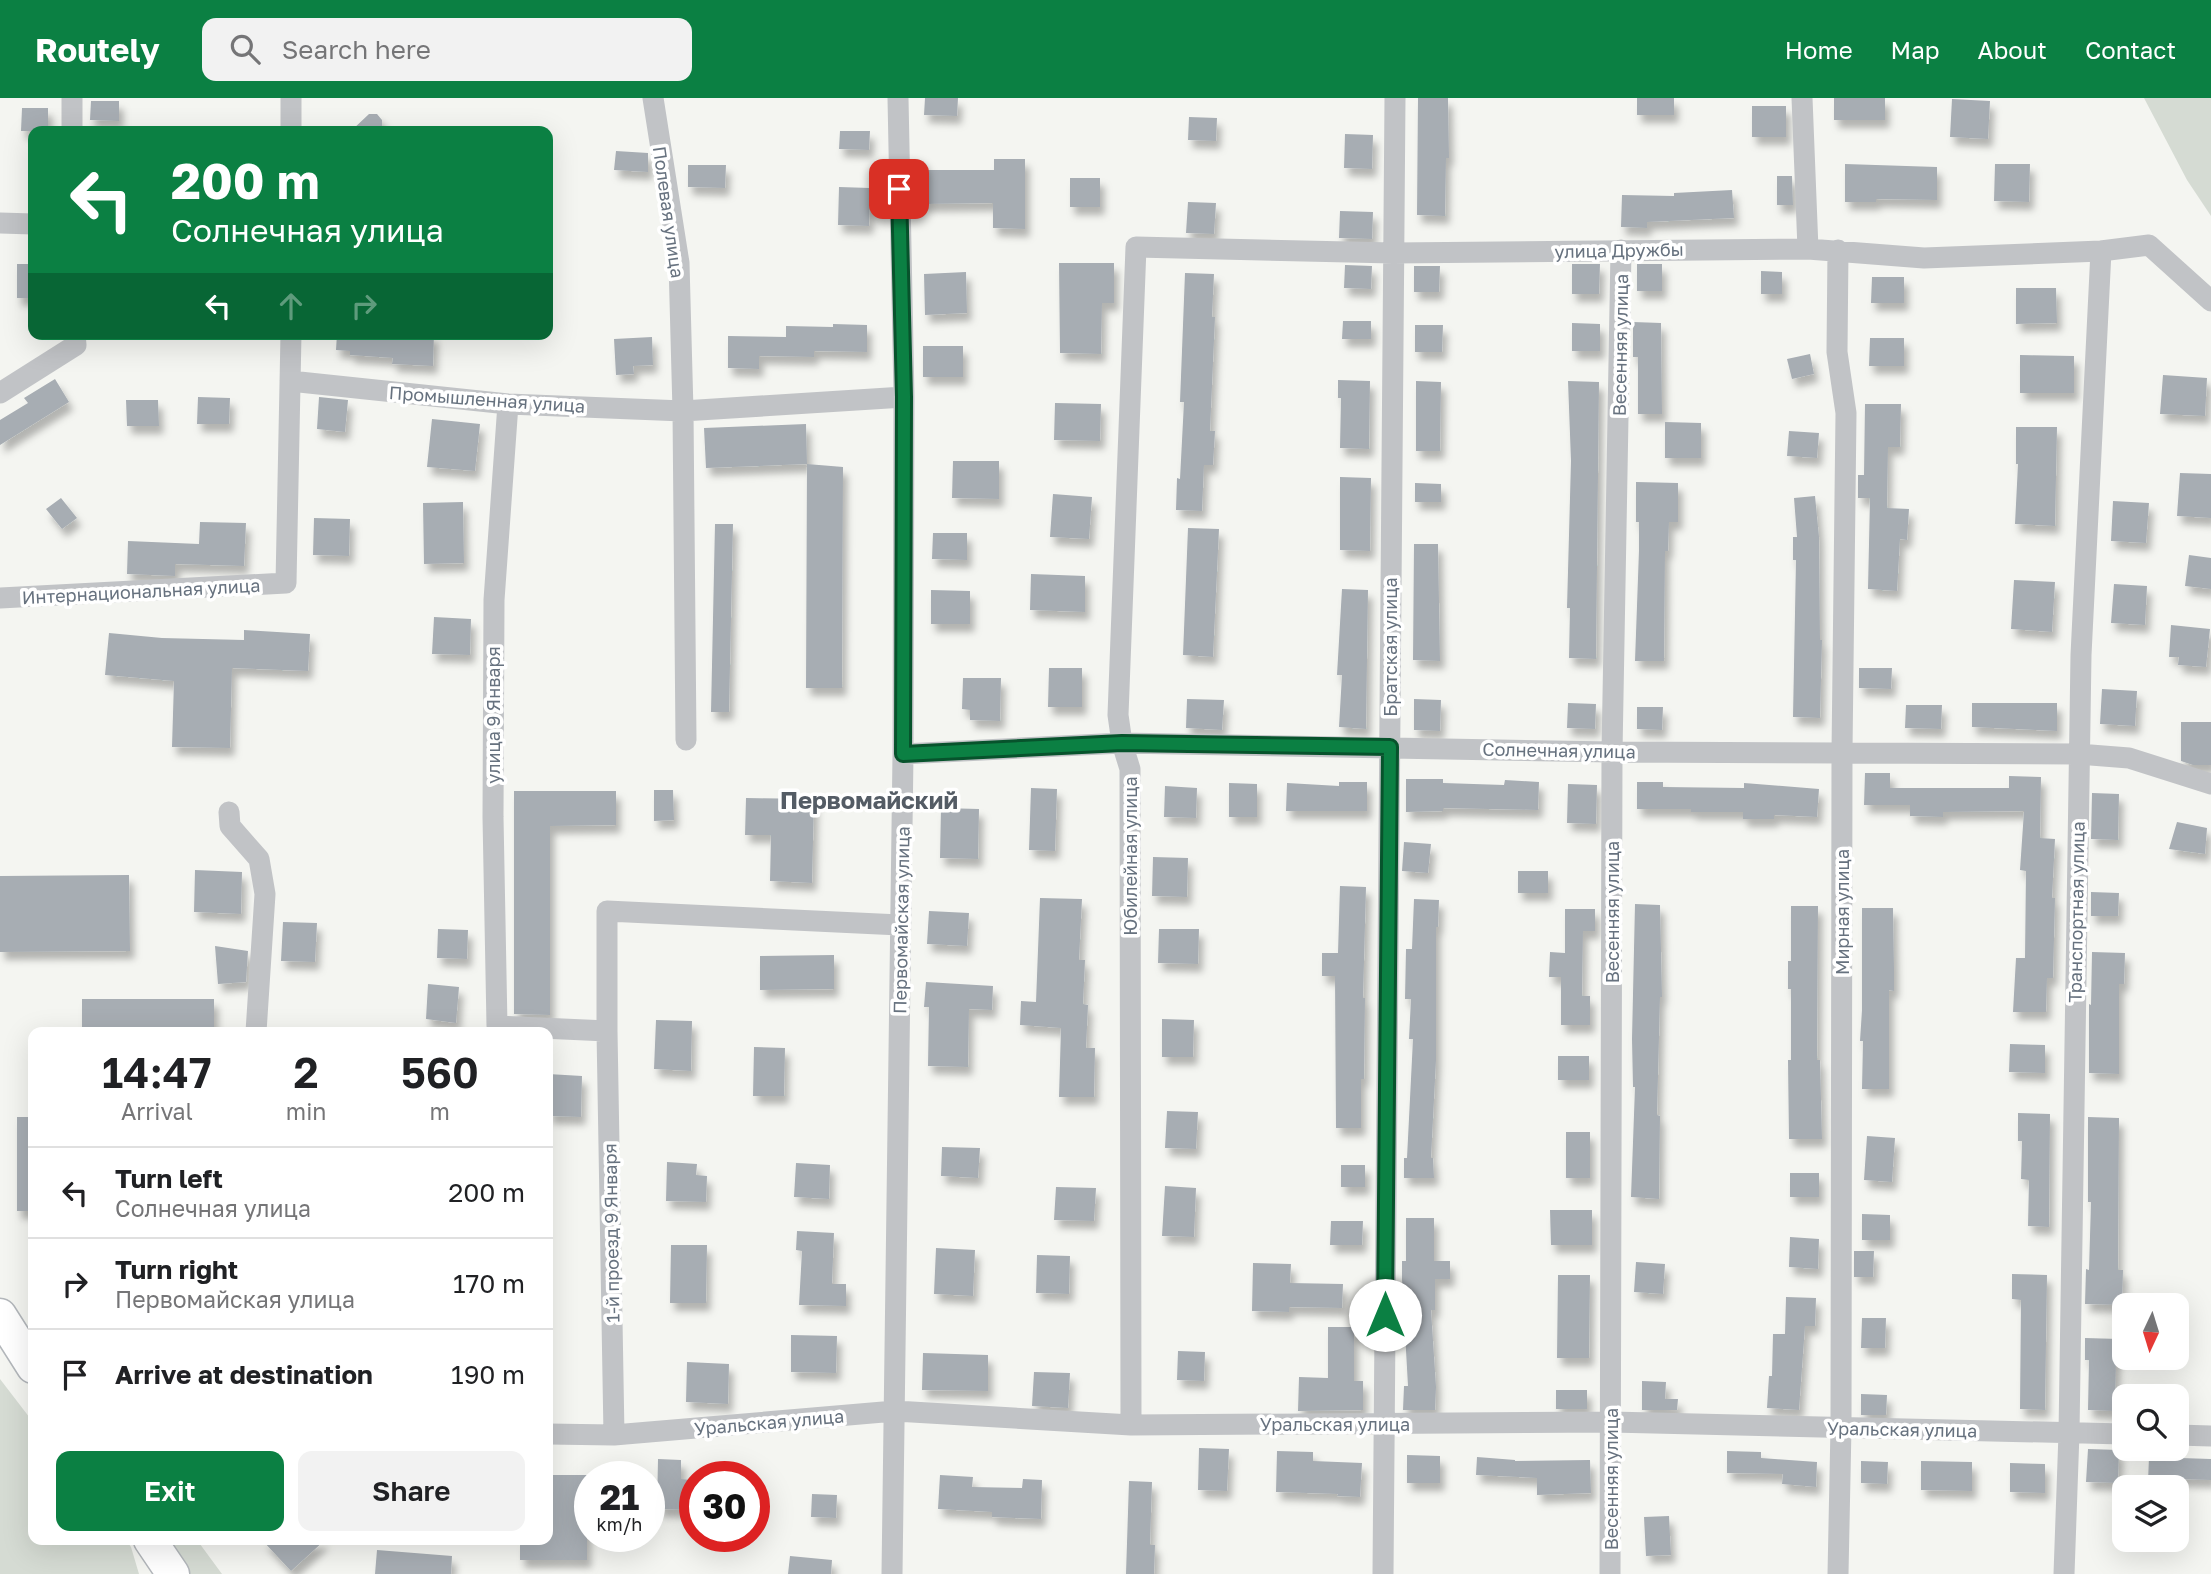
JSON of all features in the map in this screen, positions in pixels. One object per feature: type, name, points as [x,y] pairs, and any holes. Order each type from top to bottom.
[{"type":"main road","points":[[0,1315],[28,1357]]},
{"type":"main road","points":[[153,1545],[173,1574]]},
{"type":"street","points":[[72,98],[72,126]]},
{"type":"street","points":[[291,98],[291,126]]},
{"type":"street","name":"Полевая улица","points":[[653,98],[679,263],[683,411]]},
{"type":"street","name":"Первомайская улица","points":[[892,1574],[903,754],[904,397],[898,98]]},
{"type":"street","name":"Братская улица","points":[[1383,1574],[1395,98]]},
{"type":"street","points":[[1802,98],[1808,249]]},
{"type":"street","points":[[0,223],[28,224]]},
{"type":"street","name":"улица Дружбы","points":[[1136,247],[1393,253],[1808,249],[1924,258],[2101,251],[2149,245],[2211,301]]},
{"type":"street","name":"Юбилейная улица","points":[[1131,1426],[1130,769],[1122,743],[1118,715],[1136,247]]},
{"type":"street","name":"Весенняя улица","points":[[1610,1574],[1612,752],[1621,250]]},
{"type":"street","name":"Мирная улица","points":[[1838,250],[1837,352],[1846,412],[1838,1574]]},
{"type":"street","name":"Транспортная улица","points":[[2064,1574],[2069,1433],[2078,754],[2101,251]]},
{"type":"street","points":[[0,393],[76,345],[76,340]]},
{"type":"street","name":"Интернациональная улица","points":[[0,598],[286,583],[291,340]]},
{"type":"street","name":"Промышленная улица","points":[[290,381],[508,404],[683,411],[904,397]]},
{"type":"street","name":"улица 9 Января","points":[[495,1027],[494,600],[508,404]]},
{"type":"street","points":[[683,411],[686,740]]},
{"type":"street","name":"Солнечная улица","points":[[903,754],[1122,743],[1612,752],[2078,754],[2129,758],[2211,783]]},
{"type":"street","points":[[229,812],[230,826],[259,859],[265,894],[256,1027]]},
{"type":"street","points":[[607,1031],[607,911],[901,925]]},
{"type":"street","name":"улица 9 Января","points":[[553,1030],[607,1031]]},
{"type":"street","name":"1-й проезд 9 Января","points":[[607,1031],[614,1435]]},
{"type":"street","name":"Уральская улица","points":[[553,1434],[614,1435],[895,1411],[1131,1426],[1611,1422],[2112,1434]]},
{"type":"street","points":[[2189,1435],[2211,1436]]},
{"type":"shaded area","points":[[2144,98],[2211,98],[2211,216],[2187,180]]},
{"type":"shaded area","points":[[0,1379],[28,1415],[28,1545],[130,1545],[139,1574],[0,1574]]},
{"type":"shaded area","points":[[168,1545],[201,1545],[222,1574],[187,1574]]},
{"type":"building","points":[[925,98],[958,98],[957,116],[924,115]]},
{"type":"building","points":[[1418,98],[1448,98],[1449,158],[1446,158],[1445,216],[1417,215]]},
{"type":"building","points":[[1637,98],[1674,98],[1674,115],[1637,115]]},
{"type":"building","points":[[1834,98],[1885,98],[1885,120],[1834,120]]},
{"type":"building","points":[[1952,99],[1990,101],[1988,139],[1950,137]]},
{"type":"building","points":[[91,101],[119,101],[119,121],[90,120]]},
{"type":"building","points":[[1752,106],[1786,106],[1786,137],[1752,137]]},
{"type":"building","points":[[22,108],[48,108],[48,126],[28,126],[28,131],[21,131]]},
{"type":"building","points":[[369,114],[377,114],[382,120],[382,126],[356,126]]},
{"type":"building","points":[[1189,117],[1217,118],[1216,141],[1188,140]]},
{"type":"building","points":[[840,131],[870,131],[869,150],[839,149]]},
{"type":"building","points":[[1345,134],[1373,135],[1372,169],[1344,168]]},
{"type":"building","points":[[616,151],[648,153],[648,172],[614,170]]},
{"type":"building","points":[[994,159],[1025,159],[1025,229],[993,228],[993,203],[923,204],[922,170],[994,170]]},
{"type":"building","points":[[1845,164],[1937,167],[1937,200],[1876,199],[1876,202],[1845,202]]},
{"type":"building","points":[[1995,164],[2030,164],[2029,202],[1994,201]]},
{"type":"building","points":[[688,165],[726,165],[725,188],[688,187]]},
{"type":"building","points":[[1777,176],[1792,176],[1793,205],[1777,205]]},
{"type":"building","points":[[1070,178],[1100,178],[1100,207],[1070,207]]},
{"type":"building","points":[[839,187],[870,188],[869,226],[838,225]]},
{"type":"building","points":[[1732,190],[1734,218],[1647,222],[1647,228],[1621,227],[1622,195],[1674,196],[1674,193]]},
{"type":"building","points":[[1188,202],[1216,203],[1214,234],[1186,233]]},
{"type":"building","points":[[1340,211],[1373,212],[1372,239],[1339,238]]},
{"type":"building","points":[[1059,263],[1114,263],[1114,303],[1102,303],[1101,354],[1060,353]]},
{"type":"building","points":[[17,264],[28,264],[28,298],[17,298]]},
{"type":"building","points":[[1572,264],[1600,264],[1599,294],[1572,294]]},
{"type":"building","points":[[1637,264],[1662,264],[1662,291],[1637,291]]},
{"type":"building","points":[[1345,265],[1372,266],[1371,289],[1344,288]]},
{"type":"building","points":[[1414,266],[1440,266],[1439,292],[1414,292]]},
{"type":"building","points":[[1761,271],[1782,272],[1782,294],[1761,294]]},
{"type":"building","points":[[966,272],[967,313],[925,315],[924,274]]},
{"type":"building","points":[[1185,273],[1214,274],[1210,431],[1215,431],[1213,465],[1204,465],[1202,511],[1176,510],[1184,402],[1180,402]]},
{"type":"building","points":[[1872,277],[1904,277],[1904,303],[1871,303]]},
{"type":"building","points":[[2016,288],[2056,288],[2057,323],[2016,324]]},
{"type":"building","points":[[1343,321],[1371,321],[1371,339],[1342,339]]},
{"type":"building","points":[[1633,322],[1661,323],[1662,414],[1638,414],[1638,357],[1633,357]]},
{"type":"building","points":[[1572,323],[1600,324],[1600,351],[1572,351]]},
{"type":"building","points":[[833,324],[867,325],[867,352],[814,351],[814,357],[759,356],[759,369],[728,368],[728,336],[786,337],[786,326],[833,327]]},
{"type":"building","points":[[1415,325],[1443,325],[1442,352],[1415,352]]},
{"type":"building","points":[[652,337],[653,365],[633,366],[634,374],[616,375],[614,339]]},
{"type":"building","points":[[1870,338],[1904,338],[1904,366],[1869,366]]},
{"type":"building","points":[[337,340],[434,340],[433,366],[392,364],[393,358],[350,355],[350,351],[336,350]]},
{"type":"building","points":[[923,346],[963,346],[963,377],[923,377]]},
{"type":"building","points":[[1810,354],[1814,374],[1792,379],[1787,359]]},
{"type":"building","points":[[2020,355],[2074,356],[2074,393],[2020,393]]},
{"type":"building","points":[[2163,375],[2207,378],[2205,416],[2160,414]]},
{"type":"building","points":[[55,379],[69,402],[0,445],[0,420],[28,403],[24,398]]},
{"type":"building","points":[[1338,380],[1370,381],[1369,449],[1340,448],[1341,398],[1338,398]]},
{"type":"building","points":[[1416,381],[1441,382],[1440,451],[1416,451]]},
{"type":"building","points":[[1568,381],[1599,382],[1596,659],[1569,658],[1570,608],[1567,608],[1571,461]]},
{"type":"building","points":[[198,397],[230,398],[229,424],[197,424]]},
{"type":"building","points":[[319,397],[348,400],[345,432],[317,429]]},
{"type":"building","points":[[126,400],[158,400],[159,426],[127,426]]},
{"type":"building","points":[[1055,403],[1101,404],[1100,441],[1054,440]]},
{"type":"building","points":[[1865,404],[1901,404],[1900,447],[1888,447],[1887,508],[1909,509],[1907,540],[1900,539],[1897,591],[1868,589],[1870,498],[1858,498],[1858,475],[1864,475]]},
{"type":"building","points":[[432,419],[480,424],[475,471],[427,467]]},
{"type":"building","points":[[1665,422],[1701,423],[1701,458],[1665,458]]},
{"type":"building","points":[[806,424],[807,464],[706,468],[704,428]]},
{"type":"building","points":[[2016,427],[2057,427],[2055,526],[2015,524],[2018,464]]},
{"type":"building","points":[[1789,431],[1819,433],[1817,458],[1787,456]]},
{"type":"building","points":[[953,461],[999,461],[999,499],[952,498]]},
{"type":"building","points":[[807,464],[843,467],[842,688],[806,688]]},
{"type":"building","points":[[2180,473],[2211,474],[2211,518],[2177,516]]},
{"type":"building","points":[[1340,477],[1371,478],[1370,551],[1340,550]]},
{"type":"building","points":[[1636,482],[1678,483],[1678,522],[1669,522],[1668,551],[1665,551],[1664,661],[1635,661],[1639,550]]},
{"type":"building","points":[[1415,483],[1441,484],[1441,502],[1415,502]]},
{"type":"building","points":[[1053,494],[1092,497],[1089,539],[1050,537]]},
{"type":"building","points":[[1815,496],[1822,640],[1820,718],[1793,717],[1796,560],[1793,560],[1793,537],[1797,537],[1794,498]]},
{"type":"building","points":[[61,498],[77,518],[62,529],[46,509]]},
{"type":"building","points":[[2113,501],[2149,503],[2146,543],[2111,541]]},
{"type":"building","points":[[463,502],[464,563],[424,564],[423,503]]},
{"type":"building","points":[[314,518],[350,519],[349,556],[313,555]]},
{"type":"building","points":[[200,522],[246,523],[244,566],[175,564],[175,576],[127,574],[128,541],[199,544]]},
{"type":"building","points":[[715,524],[733,524],[729,712],[711,712]]},
{"type":"building","points":[[1188,528],[1219,529],[1213,657],[1183,655]]},
{"type":"building","points":[[933,533],[967,533],[967,560],[932,559]]},
{"type":"building","points":[[1414,544],[1438,544],[1440,661],[1413,660]]},
{"type":"building","points":[[2189,555],[2211,558],[2211,589],[2185,586]]},
{"type":"building","points":[[1031,574],[1085,576],[1085,612],[1030,610]]},
{"type":"building","points":[[2014,580],[2055,582],[2052,632],[2011,629]]},
{"type":"building","points":[[2114,584],[2147,586],[2145,625],[2111,623]]},
{"type":"building","points":[[1342,589],[1368,590],[1366,729],[1339,727],[1342,675],[1337,675]]},
{"type":"building","points":[[931,590],[970,591],[970,624],[931,624]]},
{"type":"building","points":[[434,617],[471,619],[470,655],[432,654]]},
{"type":"building","points":[[2171,625],[2210,629],[2206,667],[2178,665],[2179,657],[2169,657]]},
{"type":"building","points":[[244,630],[310,634],[308,671],[232,668],[230,748],[172,747],[174,681],[105,675],[109,633],[162,638],[244,640]]},
{"type":"building","points":[[1049,668],[1082,668],[1082,707],[1048,707]]},
{"type":"building","points":[[1859,668],[1892,668],[1891,689],[1859,688]]},
{"type":"building","points":[[963,678],[1001,678],[1000,721],[970,720],[970,710],[962,709]]},
{"type":"building","points":[[2102,689],[2137,691],[2135,726],[2100,724]]},
{"type":"building","points":[[1187,699],[1224,700],[1222,730],[1186,728]]},
{"type":"building","points":[[1414,699],[1441,700],[1440,731],[1414,730]]},
{"type":"building","points":[[1568,703],[1596,704],[1595,729],[1567,728]]},
{"type":"building","points":[[1972,703],[2057,703],[2057,731],[1972,727]]},
{"type":"building","points":[[1906,705],[1942,705],[1941,729],[1905,728]]},
{"type":"building","points":[[1637,707],[1663,707],[1662,730],[1637,729]]},
{"type":"building","points":[[2181,722],[2211,722],[2211,765],[2193,765],[2181,761]]},
{"type":"building","points":[[1865,773],[1890,773],[1890,788],[2009,788],[2009,776],[2041,777],[2040,838],[2055,839],[2052,898],[2055,898],[2053,978],[2047,978],[2046,1012],[2013,1012],[2016,958],[2025,958],[2026,871],[2020,870],[2024,811],[1943,812],[1943,817],[1910,816],[1910,805],[1864,805]]},
{"type":"building","points":[[1406,779],[1443,779],[1443,783],[1504,785],[1505,780],[1539,782],[1538,810],[1443,808],[1443,811],[1406,812]]},
{"type":"building","points":[[1339,782],[1367,782],[1367,811],[1286,811],[1287,783],[1339,786]]},
{"type":"building","points":[[1637,782],[1663,782],[1663,787],[1744,788],[1744,783],[1819,789],[1817,817],[1774,815],[1774,819],[1743,819],[1743,812],[1637,809]]},
{"type":"building","points":[[1229,783],[1257,784],[1257,817],[1229,817]]},
{"type":"building","points":[[1568,784],[1597,785],[1596,824],[1567,823]]},
{"type":"building","points":[[1165,786],[1197,788],[1196,818],[1164,817]]},
{"type":"building","points":[[1031,788],[1057,789],[1055,851],[1029,850]]},
{"type":"building","points":[[654,790],[673,790],[674,820],[654,821]]},
{"type":"building","points":[[514,791],[616,791],[616,825],[550,826],[550,1015],[514,1014]]},
{"type":"building","points":[[2092,793],[2119,794],[2118,840],[2091,839]]},
{"type":"building","points":[[746,798],[814,799],[812,883],[770,881],[771,835],[745,835]]},
{"type":"building","points":[[941,808],[979,809],[978,859],[940,858]]},
{"type":"building","points":[[2177,822],[2207,828],[2205,854],[2169,849]]},
{"type":"building","points":[[1404,842],[1431,844],[1428,873],[1402,871]]},
{"type":"building","points":[[1153,857],[1188,858],[1187,897],[1152,896]]},
{"type":"building","points":[[195,870],[242,872],[241,914],[194,912]]},
{"type":"building","points":[[1518,871],[1548,871],[1548,893],[1518,893]]},
{"type":"building","points":[[129,875],[130,951],[0,952],[0,876]]},
{"type":"building","points":[[1340,886],[1366,887],[1361,1128],[1336,1128],[1335,976],[1322,976],[1322,953],[1338,953]]},
{"type":"building","points":[[2091,892],[2119,893],[2118,916],[2091,916]]},
{"type":"building","points":[[1040,898],[1082,899],[1079,960],[1085,960],[1083,1004],[1088,1005],[1086,1048],[1095,1048],[1094,1097],[1059,1097],[1061,1028],[1020,1025],[1021,1001],[1036,1002]]},
{"type":"building","points":[[1414,899],[1439,900],[1436,927],[1436,1060],[1431,1158],[1434,1178],[1404,1178],[1413,1039],[1409,1039],[1411,999],[1405,999],[1406,949],[1412,949]]},
{"type":"building","points":[[1635,904],[1660,905],[1662,997],[1657,1115],[1660,1116],[1659,1199],[1631,1197],[1635,1087],[1632,1039]]},
{"type":"building","points":[[1791,906],[1818,906],[1817,1060],[1820,1060],[1822,1139],[1789,1139],[1791,989],[1788,989],[1788,961],[1791,961]]},
{"type":"building","points":[[1862,908],[1893,908],[1894,991],[1889,990],[1889,1089],[1862,1089]]},
{"type":"building","points":[[1565,909],[1595,909],[1595,931],[1583,931],[1582,996],[1590,996],[1590,1025],[1561,1025],[1561,977],[1549,977],[1550,952],[1565,953]]},
{"type":"building","points":[[929,911],[969,913],[967,946],[927,944]]},
{"type":"building","points":[[283,922],[317,923],[315,962],[281,961]]},
{"type":"building","points":[[438,929],[468,930],[467,959],[437,958]]},
{"type":"building","points":[[1159,929],[1199,929],[1198,964],[1158,963]]},
{"type":"building","points":[[215,946],[248,951],[246,982],[218,984]]},
{"type":"building","points":[[2092,952],[2125,953],[2124,984],[2119,984],[2119,1074],[2089,1073]]},
{"type":"building","points":[[834,955],[834,989],[760,990],[760,956]]},
{"type":"building","points":[[926,982],[993,986],[992,1010],[969,1009],[968,1067],[928,1066],[929,1007],[924,1007]]},
{"type":"building","points":[[428,984],[459,987],[456,1023],[426,1019]]},
{"type":"building","points":[[82,999],[214,999],[214,1027],[82,1027]]},
{"type":"building","points":[[1162,1019],[1194,1020],[1193,1057],[1162,1057]]},
{"type":"building","points":[[656,1020],[692,1021],[691,1071],[654,1069]]},
{"type":"building","points":[[2010,1044],[2045,1045],[2045,1073],[2009,1072]]},
{"type":"building","points":[[754,1047],[785,1048],[784,1096],[753,1096]]},
{"type":"building","points":[[1558,1056],[1589,1056],[1589,1080],[1558,1080]]},
{"type":"building","points":[[553,1074],[582,1076],[581,1117],[553,1116]]},
{"type":"building","points":[[1167,1111],[1198,1112],[1196,1149],[1165,1148]]},
{"type":"building","points":[[2018,1113],[2050,1114],[2049,1227],[2028,1226],[2029,1180],[2021,1179],[2022,1141],[2018,1141]]},
{"type":"building","points":[[17,1117],[28,1117],[28,1211],[17,1211]]},
{"type":"building","points":[[2088,1117],[2119,1118],[2118,1270],[2123,1270],[2122,1293],[2112,1293],[2112,1305],[2085,1304],[2091,1202],[2088,1202]]},
{"type":"building","points":[[1566,1132],[1590,1132],[1590,1178],[1566,1178]]},
{"type":"building","points":[[1867,1136],[1895,1138],[1892,1182],[1864,1180]]},
{"type":"building","points":[[942,1147],[980,1148],[978,1178],[941,1176]]},
{"type":"building","points":[[667,1162],[697,1164],[696,1175],[707,1176],[706,1202],[666,1201]]},
{"type":"building","points":[[796,1163],[830,1165],[829,1199],[794,1197]]},
{"type":"building","points":[[1341,1165],[1365,1165],[1365,1187],[1341,1187]]},
{"type":"building","points":[[1790,1173],[1819,1173],[1819,1197],[1790,1197]]},
{"type":"building","points":[[1165,1186],[1196,1188],[1194,1237],[1162,1236]]},
{"type":"building","points":[[1056,1187],[1096,1188],[1094,1221],[1054,1220]]},
{"type":"building","points":[[1550,1210],[1592,1210],[1592,1245],[1551,1245]]},
{"type":"building","points":[[1862,1214],[1890,1215],[1890,1240],[1862,1240]]},
{"type":"building","points":[[1406,1218],[1434,1218],[1434,1261],[1450,1261],[1450,1279],[1435,1279],[1435,1310],[1431,1310],[1435,1410],[1403,1410],[1404,1386],[1408,1386],[1402,1279],[1402,1261],[1406,1261]]},
{"type":"building","points":[[1331,1221],[1363,1221],[1362,1245],[1330,1245]]},
{"type":"building","points":[[797,1231],[834,1233],[832,1284],[846,1284],[846,1306],[799,1305],[802,1251],[796,1250]]},
{"type":"building","points":[[1790,1237],[1819,1239],[1818,1269],[1789,1267]]},
{"type":"building","points":[[671,1245],[707,1245],[706,1303],[670,1303]]},
{"type":"building","points":[[936,1248],[975,1250],[973,1296],[934,1294]]},
{"type":"building","points":[[1854,1251],[1874,1251],[1873,1277],[1854,1277]]},
{"type":"building","points":[[1037,1255],[1070,1256],[1069,1294],[1036,1293]]},
{"type":"building","points":[[1636,1262],[1665,1264],[1663,1294],[1634,1292]]},
{"type":"building","points":[[1253,1263],[1291,1264],[1290,1283],[1343,1284],[1342,1308],[1289,1307],[1289,1312],[1252,1311]]},
{"type":"building","points":[[2012,1274],[2047,1275],[2045,1410],[2020,1409],[2021,1300],[2012,1299]]},
{"type":"building","points":[[1558,1275],[1590,1275],[1589,1358],[1557,1358]]},
{"type":"building","points":[[1786,1297],[1816,1298],[1815,1326],[1805,1326],[1799,1410],[1767,1408],[1769,1376],[1772,1376],[1773,1334],[1785,1334]]},
{"type":"building","points":[[1862,1318],[1886,1318],[1885,1348],[1861,1348]]},
{"type":"building","points":[[1328,1327],[1354,1327],[1354,1381],[1363,1381],[1363,1410],[1298,1411],[1299,1377],[1328,1378]]},
{"type":"building","points":[[791,1335],[837,1336],[836,1373],[791,1372]]},
{"type":"building","points":[[2085,1338],[2112,1339],[2112,1370],[2116,1370],[2116,1384],[2112,1384],[2112,1411],[2088,1410],[2089,1360],[2085,1360]]},
{"type":"building","points":[[1178,1351],[1205,1352],[1204,1381],[1177,1380]]},
{"type":"building","points":[[923,1353],[988,1355],[988,1391],[922,1390]]},
{"type":"building","points":[[687,1362],[729,1364],[728,1404],[686,1402]]},
{"type":"building","points":[[1034,1372],[1070,1373],[1068,1408],[1032,1406]]},
{"type":"building","points":[[1642,1381],[1666,1382],[1665,1399],[1678,1399],[1677,1410],[1642,1410]]},
{"type":"building","points":[[1556,1390],[1587,1390],[1587,1409],[1556,1409]]},
{"type":"building","points":[[1861,1394],[1887,1395],[1886,1415],[1861,1415]]},
{"type":"building","points":[[1199,1448],[1229,1449],[1227,1491],[1198,1490]]},
{"type":"building","points":[[2088,1449],[2112,1450],[2112,1461],[2119,1461],[2118,1475],[2112,1475],[2112,1483],[2086,1482]]},
{"type":"building","points":[[1277,1451],[1313,1452],[1313,1461],[1362,1463],[1360,1497],[1276,1492]]},
{"type":"building","points":[[1727,1451],[1761,1452],[1761,1458],[1817,1462],[1816,1487],[1782,1484],[1783,1474],[1727,1473]]},
{"type":"building","points":[[1407,1455],[1440,1456],[1440,1483],[1407,1483]]},
{"type":"building","points":[[1477,1457],[1515,1461],[1590,1460],[1591,1493],[1537,1495],[1537,1478],[1476,1475]]},
{"type":"building","points":[[2211,1459],[2211,1480],[2189,1479],[2189,1475],[2148,1475],[2149,1461]]},
{"type":"building","points":[[681,1460],[679,1510],[665,1509],[665,1461],[658,1461]]},
{"type":"building","points":[[1861,1461],[1888,1462],[1887,1484],[1861,1483]]},
{"type":"building","points":[[1921,1461],[1972,1462],[1972,1491],[1921,1490]]},
{"type":"building","points":[[2010,1463],[2045,1464],[2045,1493],[2010,1492]]},
{"type":"building","points":[[553,1475],[574,1475],[574,1552],[587,1552],[587,1560],[520,1560],[520,1545],[553,1545]]},
{"type":"building","points":[[940,1475],[973,1477],[972,1487],[1022,1488],[1023,1479],[1042,1480],[1041,1519],[992,1517],[992,1512],[938,1509]]},
{"type":"building","points":[[1129,1481],[1152,1482],[1150,1545],[1155,1545],[1154,1574],[1126,1574]]},
{"type":"building","points":[[812,1494],[837,1495],[836,1518],[811,1517]]},
{"type":"building","points":[[1669,1516],[1671,1555],[1646,1556],[1644,1517]]},
{"type":"building","points":[[267,1545],[320,1545],[291,1571]]},
{"type":"building","points":[[377,1550],[452,1556],[451,1574],[375,1574]]},
{"type":"building","points":[[790,1556],[832,1560],[831,1574],[788,1574]]},
{"type":"district","name":"Первомайский","points":[[869,799]]},
{"type":"route","points":[[899,189],[904,397],[903,754],[1122,743],[1390,747],[1385,1315]]}]
